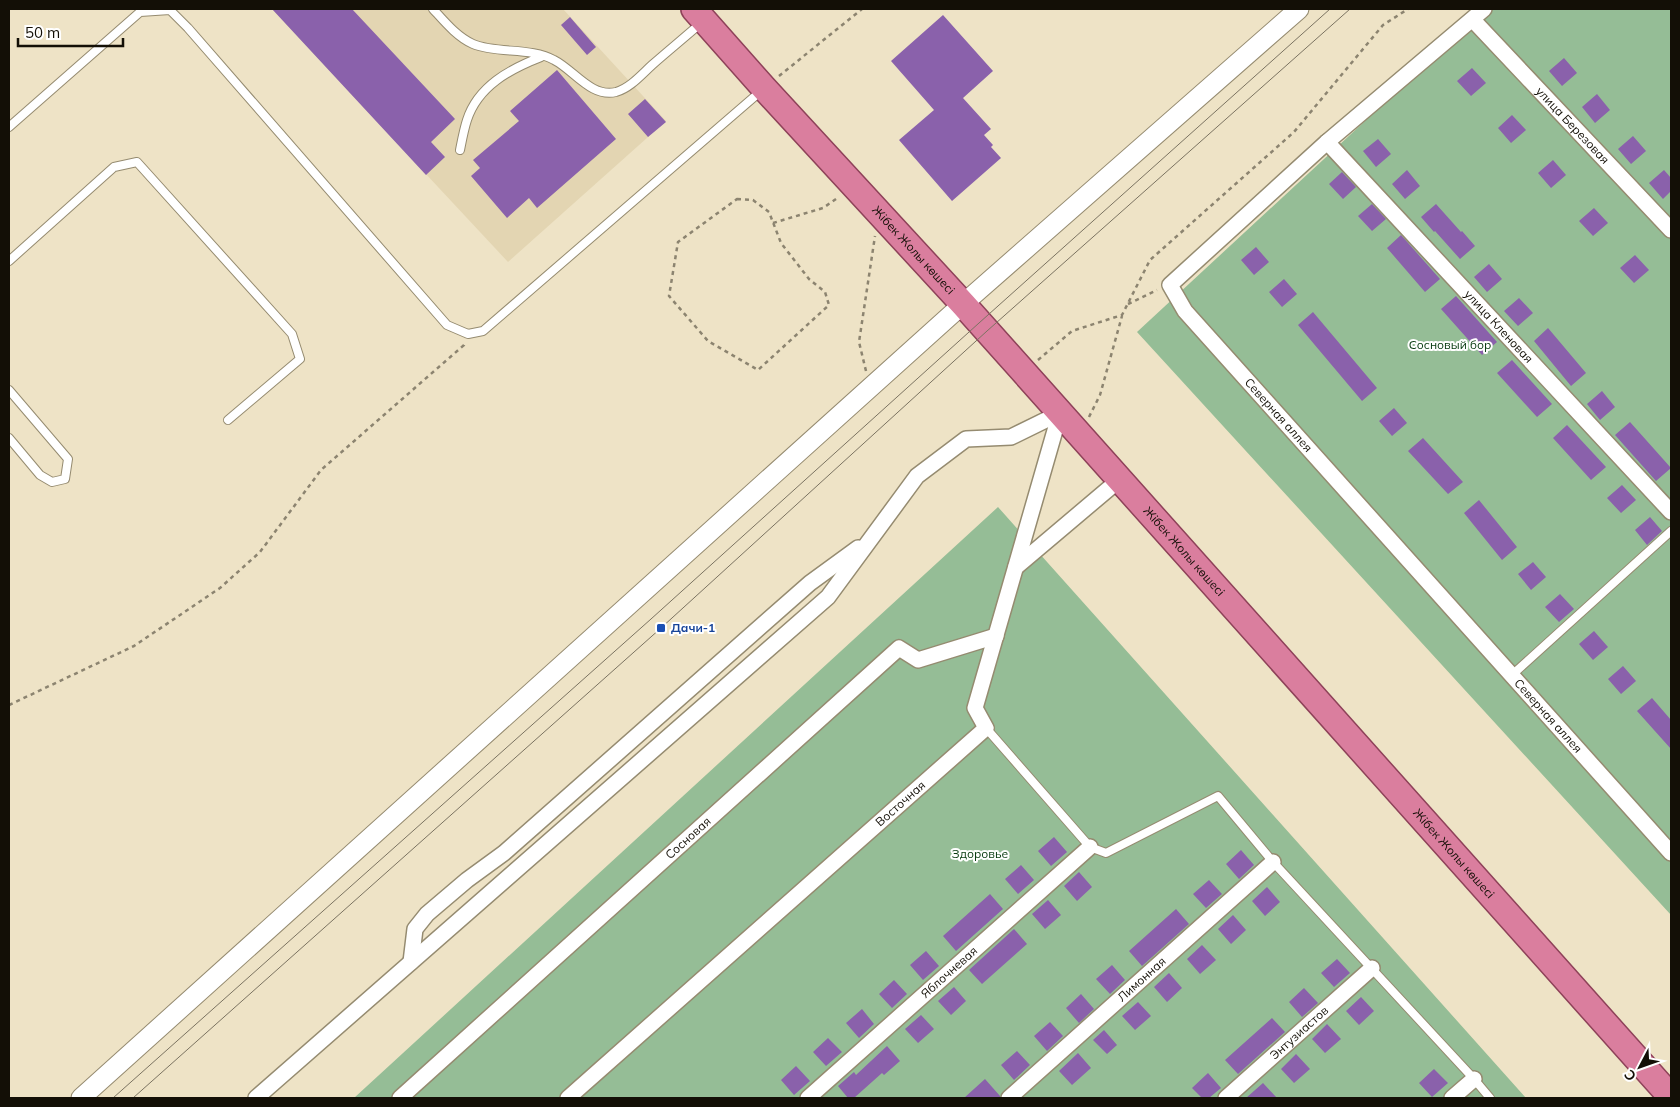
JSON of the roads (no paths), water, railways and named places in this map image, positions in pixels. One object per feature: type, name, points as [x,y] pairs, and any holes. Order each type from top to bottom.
[{"type":"highway","name":"Жібек Жолы көшесі","points":[[699,14],[1068,422],[1671,1097]]},
{"type":"street","points":[[80,1098],[962,304],[1299,9]]},
{"type":"street","points":[[1327,142],[1484,9]]},
{"type":"street","name":"улица Березовая","points":[[1473,20],[1671,230]]},
{"type":"street","name":"Северная аллея","points":[[1327,142],[1170,285],[1185,311],[1671,852]]},
{"type":"street","name":"улица Кленовая","points":[[1327,142],[1671,512]]},
{"type":"street","points":[[256,1098],[828,597],[917,476],[966,439],[1011,437],[1068,422]]},
{"type":"street","points":[[986,728],[975,708],[1016,567],[1068,422]]},
{"type":"street","points":[[1016,567],[1119,480]]},
{"type":"street","points":[[411,962],[414,929],[427,914],[511,847],[810,583],[870,540]]},
{"type":"street","name":"Сосновая","points":[[400,1098],[900,648],[918,660],[996,636]]},
{"type":"street","name":"Восточная","points":[[568,1098],[986,728]]},
{"type":"street","name":"Яблочневая","points":[[808,1098],[1090,847]]},
{"type":"street","name":"Лимонная","points":[[1009,1098],[1273,862]]},
{"type":"street","name":"Энтузиастов","points":[[1226,1098],[1372,968]]},
{"type":"street","points":[[1452,1098],[1474,1079]]},
{"type":"lane","points":[[433,9],[450,27],[471,44],[485,48],[552,58],[587,85],[606,93],[623,90],[631,84],[699,14]]},
{"type":"lane","points":[[9,127],[140,12],[170,10],[201,43],[447,326],[468,334],[483,331],[764,88]]},
{"type":"lane","points":[[460,150],[468,118],[479,96],[507,72],[542,56]]},
{"type":"lane","points":[[9,261],[114,166],[137,162],[292,334],[300,359],[228,420]]},
{"type":"lane","points":[[9,390],[68,459],[65,478],[52,482],[40,475],[9,438]]},
{"type":"lane","points":[[1512,675],[1671,531]]},
{"type":"lane","points":[[986,728],[1090,847],[1106,853],[1218,796],[1273,862],[1490,1098]]},
{"type":"tram line","points":[[113,1098],[651,619],[1330,9]]},
{"type":"tram line","points":[[133,1098],[661,628],[987,331],[1350,9]]},
{"type":"place","name":"Дачи-1","points":[[661,628]]},
{"type":"park label","name":"Сосновый бор","points":[[1450,345]]},
{"type":"park label","name":"Здоровье","points":[[980,854]]}]
